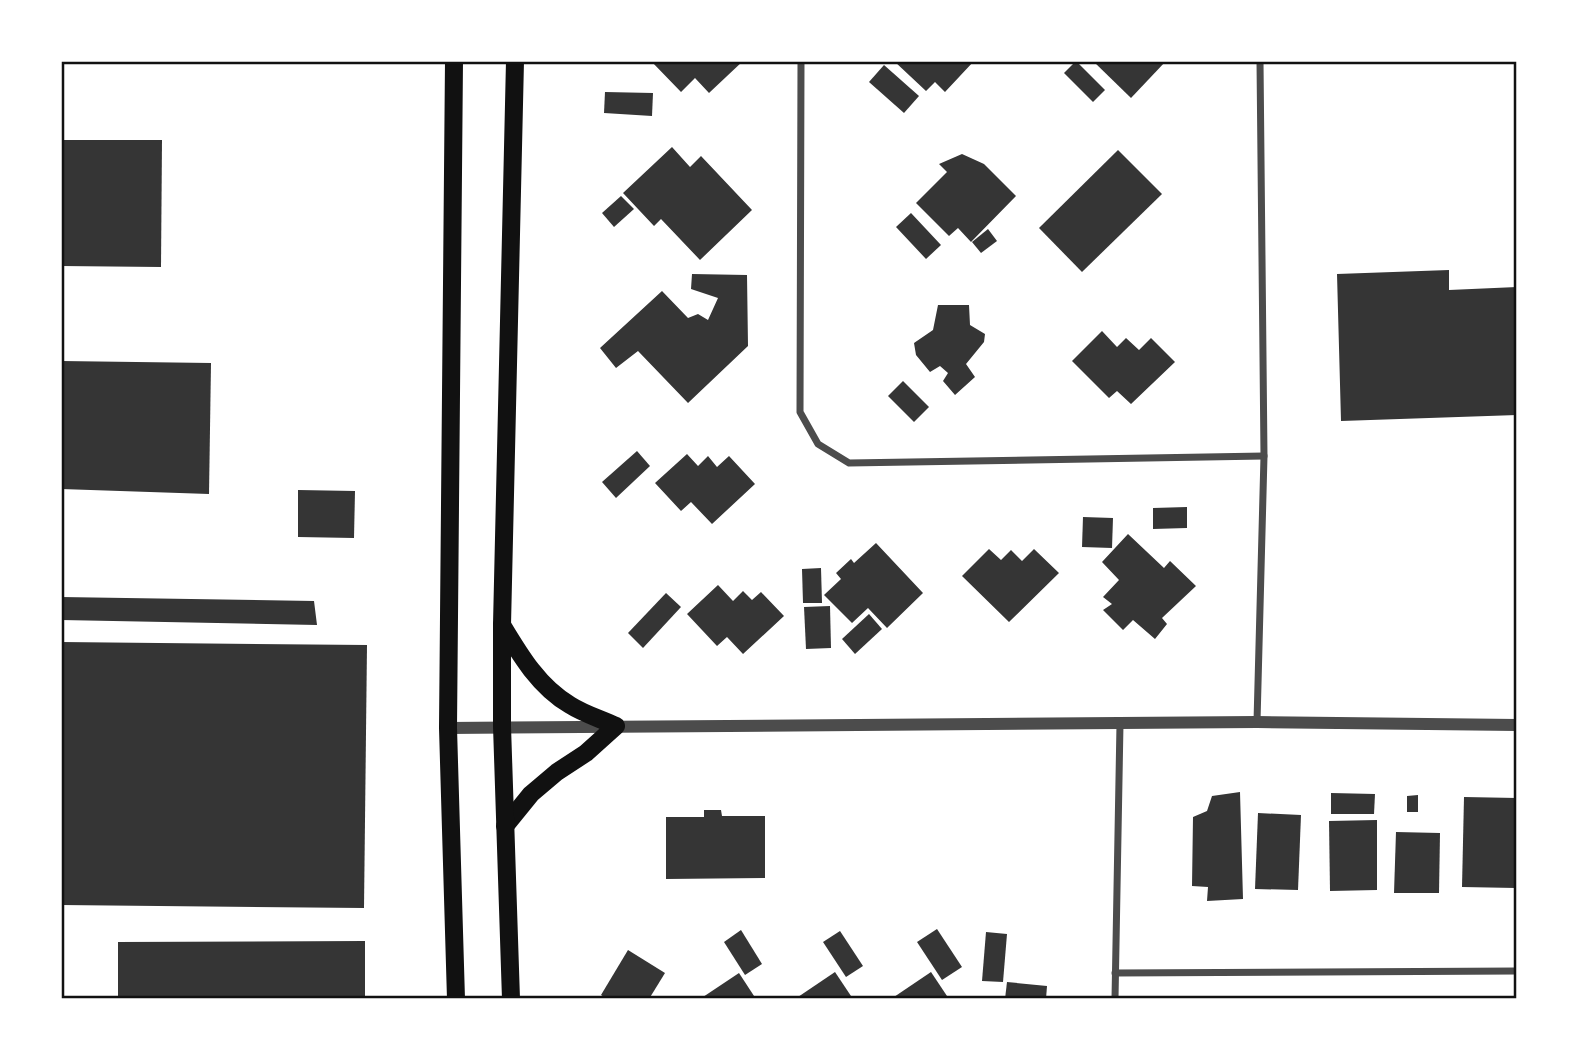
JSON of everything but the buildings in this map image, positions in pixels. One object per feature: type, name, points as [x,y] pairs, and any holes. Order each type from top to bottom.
[{"type":"main road","points":[[454,61],[448,728],[456,999]]},
{"type":"main road","points":[[511,999],[502,726],[502,625],[515,61]]},
{"type":"main road","points":[[502,625],[522,658],[550,692],[571,706],[616,726],[586,753],[531,794],[505,826]]},
{"type":"street","points":[[801,61],[800,412],[818,444],[849,463],[1264,456]]},
{"type":"street","points":[[1257,722],[1264,456],[1260,61]]},
{"type":"street","points":[[448,728],[1257,722],[1517,725]]},
{"type":"street","points":[[1115,999],[1120,724]]},
{"type":"street","points":[[1115,973],[1517,971]]}]
